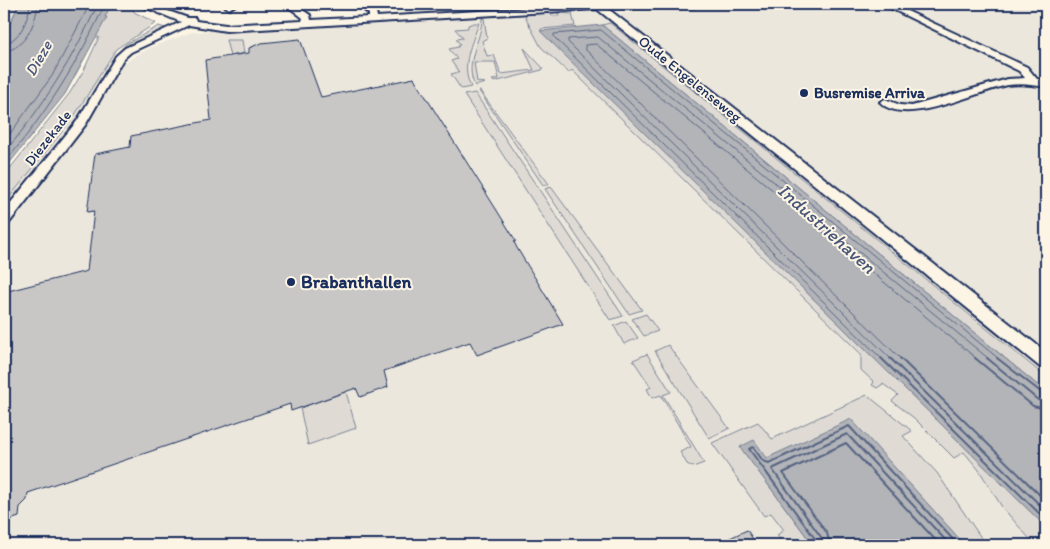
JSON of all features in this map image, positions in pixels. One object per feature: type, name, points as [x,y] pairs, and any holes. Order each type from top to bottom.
[{"type":"street","points":[[141,4],[193,21],[226,28],[373,19],[499,8],[552,10],[639,4]]},
{"type":"street","points":[[151,4],[193,21]]},
{"type":"street","points":[[289,4],[307,17],[306,23]]},
{"type":"street","points":[[360,4],[373,13],[373,19]]},
{"type":"street","points":[[601,7],[692,4]]},
{"type":"street","points":[[886,4],[1023,69],[1033,82]]},
{"type":"street","name":"Oude Engelenseweg","points":[[601,7],[1046,362]]},
{"type":"street","name":"Diezekade","points":[[4,220],[82,122],[112,72],[136,52],[193,21]]},
{"type":"street","points":[[885,102],[898,108],[912,109],[1008,82],[1046,84]]},
{"type":"shaded area","points":[[19,4],[4,37],[4,5]]},
{"type":"shaded area","points":[[111,4],[130,4],[134,12],[156,23],[116,49],[73,118],[4,204],[4,176],[69,94],[84,70],[99,37],[95,37],[106,18],[104,18]]},
{"type":"shaded area","points":[[177,4],[223,4],[205,12],[181,9]]},
{"type":"shaded area","points":[[796,4],[1046,4],[1046,396],[602,25],[541,31],[1046,527],[1046,545],[965,545],[851,420],[767,458],[740,447],[813,545],[4,545],[4,182],[89,83],[151,47],[192,32],[596,11],[601,14]]},
{"type":"shaded area","points":[[550,13],[552,16],[559,16],[558,13],[572,14],[575,26],[541,29],[541,31],[1046,527],[1046,545],[1035,545],[1002,507],[979,470],[964,452],[954,458],[914,418],[892,401],[898,395],[883,384],[877,388],[872,385],[874,382],[861,370],[861,354],[572,70],[569,73],[541,47],[525,17],[528,14]]},
{"type":"shaded area","points":[[482,18],[484,18],[487,38],[482,41],[487,56],[494,55],[501,74],[534,70],[524,48],[543,68],[542,70],[494,82],[492,80],[499,79],[495,62],[474,62],[477,82],[485,83],[475,86],[471,68]]},
{"type":"shaded area","points":[[479,23],[470,47],[467,63],[468,79],[471,87],[461,89],[451,74],[459,72],[451,61],[457,59],[449,49],[458,47],[460,44],[456,39],[463,38],[455,29],[468,28],[468,25]]},
{"type":"shaded area","points":[[610,23],[1046,377],[1046,392],[602,25]]},
{"type":"shaded area","points":[[159,26],[168,29],[117,55],[126,44]]},
{"type":"shaded area","points":[[226,40],[242,40],[244,53],[230,56]]},
{"type":"shaded area","points":[[480,91],[549,184],[543,185]]},
{"type":"shaded area","points":[[475,93],[623,316],[610,320],[464,95]]},
{"type":"shaded area","points":[[551,187],[642,310],[629,314],[545,189]]},
{"type":"shaded area","points":[[646,314],[658,331],[644,336],[632,319]]},
{"type":"shaded area","points":[[626,321],[638,338],[624,344],[614,326]]},
{"type":"shaded area","points":[[668,345],[730,428],[709,438],[655,351]]},
{"type":"shaded area","points":[[647,354],[671,392],[663,395],[704,463],[693,467],[687,464],[680,452],[691,447],[661,395],[652,398],[647,389],[651,387],[633,360]]},
{"type":"shaded area","points":[[346,392],[356,428],[308,445],[300,408]]},
{"type":"shaded area","points":[[867,395],[912,431],[903,436],[937,473],[986,545],[965,545],[851,420],[767,458],[740,447],[813,545],[784,545],[777,535],[784,530],[771,513],[764,516],[712,443],[758,422],[772,439]]},
{"type":"water","name":"Dieze","points":[[19,4],[111,4],[105,17],[107,17],[65,94],[4,170],[4,37]]},
{"type":"water","name":"Industriehaven","points":[[602,25],[1046,392],[1046,527],[540,31]]},
{"type":"water","points":[[851,419],[965,545],[813,545],[740,447],[754,440],[767,458]]},
{"type":"building","name":"Brabanthallen","points":[[300,39],[321,97],[414,78],[516,241],[514,242],[517,248],[563,324],[477,355],[470,342],[384,371],[388,387],[360,397],[356,388],[291,411],[290,404],[28,493],[27,500],[20,507],[19,517],[4,522],[4,292],[87,271],[94,211],[87,212],[95,154],[130,147],[131,136],[211,120],[205,60],[249,53],[249,48],[261,43]]},
{"type":"building","points":[[747,530],[757,545],[715,545]]},
{"type":"place","name":"Busremise Arriva","points":[[804,93]]},
{"type":"place","name":"Brabanthallen","points":[[291,282]]}]
